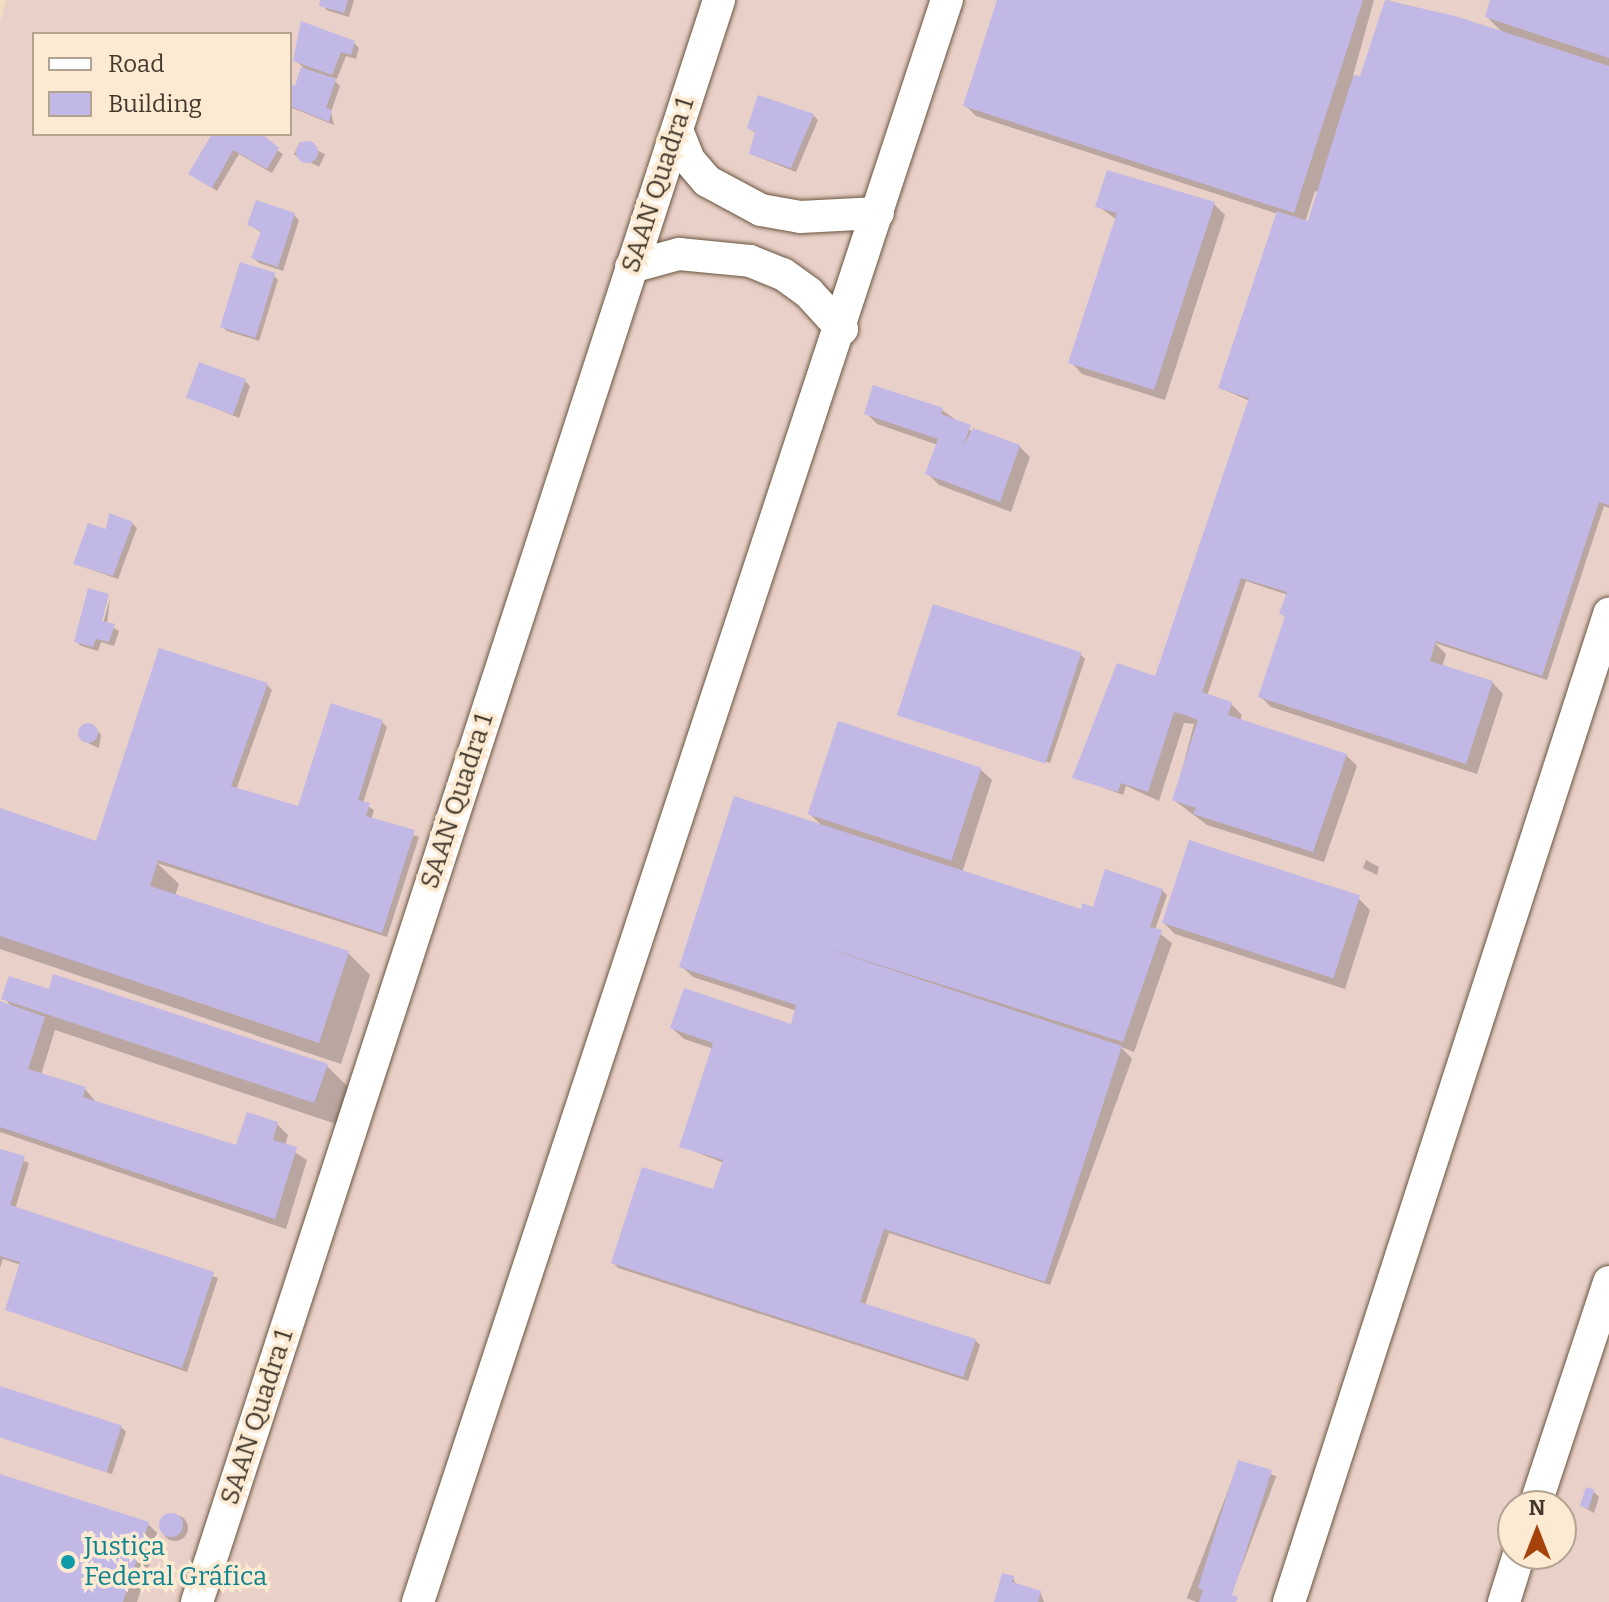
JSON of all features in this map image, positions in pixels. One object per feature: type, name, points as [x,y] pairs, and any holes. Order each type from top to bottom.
[{"type":"street","name":"SAAN Quadra 1","points":[[197,1602],[719,0]]},
{"type":"street","points":[[418,1602],[842,329],[947,0]]},
{"type":"street","points":[[677,130],[689,160],[707,181],[761,210],[800,217],[878,213]]},
{"type":"street","points":[[631,267],[679,254],[750,261],[783,274],[809,293],[842,329]]},
{"type":"street","points":[[1289,1602],[1602,649],[1609,614]]},
{"type":"street","points":[[1540,1490],[1609,1282]]},
{"type":"street","points":[[1504,1602],[1514,1570]]},
{"type":"shaded area","points":[[6,0],[1609,0],[1609,1602],[0,1602],[0,22]]},
{"type":"building","points":[[320,0],[348,0],[344,13],[319,6]]},
{"type":"building","points":[[997,0],[1363,0],[1294,213],[963,106]]},
{"type":"building","points":[[1385,0],[1455,16],[1609,66],[1609,505],[1599,502],[1542,676],[1436,641],[1430,661],[1493,681],[1466,764],[1258,697],[1285,616],[1279,614],[1287,592],[1241,578],[1202,692],[1232,702],[1228,715],[1347,754],[1313,852],[1193,814],[1196,808],[1172,800],[1198,720],[1182,714],[1174,712],[1148,792],[1121,783],[1118,792],[1072,778],[1117,663],[1155,676],[1249,398],[1218,388],[1277,211],[1308,221],[1349,89],[1354,75],[1360,76]]},
{"type":"building","points":[[1490,0],[1609,0],[1609,58],[1485,17]]},
{"type":"building","points":[[301,21],[355,41],[351,55],[341,52],[332,75],[293,61]]},
{"type":"building","points":[[301,67],[336,79],[326,108],[332,110],[329,122],[292,107],[292,85],[295,86]]},
{"type":"building","points":[[758,95],[814,114],[791,168],[749,154],[755,132],[747,128]]},
{"type":"building","points":[[211,136],[264,136],[279,148],[267,169],[233,150],[212,188],[188,174]]},
{"type":"building","points":[[307,141],[315,144],[318,152],[315,160],[307,163],[299,160],[296,152],[299,144]]},
{"type":"building","points":[[1107,170],[1215,202],[1154,390],[1068,363],[1117,213],[1095,207]]},
{"type":"building","points":[[256,200],[295,213],[278,267],[251,258],[261,231],[247,225]]},
{"type":"building","points":[[240,262],[275,273],[256,338],[220,327]]},
{"type":"building","points":[[199,362],[246,379],[233,415],[186,398]]},
{"type":"building","points":[[873,385],[943,408],[941,414],[971,425],[963,446],[973,428],[1020,445],[1000,502],[925,474],[938,439],[864,414]]},
{"type":"building","points":[[109,513],[133,522],[113,576],[73,564],[88,523],[106,529]]},
{"type":"building","points":[[88,588],[109,594],[102,621],[115,624],[109,642],[96,639],[93,647],[74,642]]},
{"type":"building","points":[[933,604],[1081,652],[1045,763],[897,715]]},
{"type":"building","points":[[159,648],[268,683],[231,786],[298,806],[331,703],[383,720],[358,800],[370,803],[366,816],[415,830],[382,933],[158,860],[150,886],[349,951],[319,1043],[0,936],[0,808],[96,841]]},
{"type":"building","points":[[838,721],[982,768],[951,861],[808,814]]},
{"type":"building","points":[[88,723],[95,726],[98,733],[95,740],[88,743],[81,740],[78,733],[81,726]]},
{"type":"building","points":[[734,796],[1081,909],[1082,903],[1093,907],[1105,869],[1163,889],[1150,927],[1162,930],[1123,1042],[813,944],[1122,1046],[1045,1282],[884,1229],[860,1302],[976,1339],[963,1377],[611,1263],[642,1167],[713,1189],[723,1160],[679,1147],[713,1043],[670,1028],[684,988],[791,1024],[796,1005],[679,967]]},
{"type":"building","points":[[1189,840],[1360,896],[1333,978],[1162,923]]},
{"type":"building","points":[[53,974],[328,1064],[314,1103],[1,999],[9,976],[49,989]]},
{"type":"building","points":[[0,1001],[45,1017],[28,1069],[86,1087],[83,1097],[236,1145],[247,1112],[278,1122],[273,1140],[297,1147],[275,1219],[0,1127]]},
{"type":"building","points":[[0,1149],[25,1156],[10,1205],[214,1272],[182,1368],[5,1310],[20,1262],[0,1256]]},
{"type":"building","points":[[0,1386],[122,1426],[107,1472],[0,1438]]},
{"type":"building","points":[[1238,1460],[1272,1470],[1232,1595],[1238,1597],[1236,1602],[1199,1602],[1203,1590],[1198,1588]]},
{"type":"building","name":"Justiça Federal Gráfica","points":[[0,1474],[149,1522],[123,1602],[0,1602]]},
{"type":"building","points":[[1586,1487],[1595,1490],[1588,1509],[1580,1506]]},
{"type":"building","points":[[171,1513],[180,1516],[183,1525],[180,1534],[171,1537],[162,1534],[159,1525],[162,1516]]},
{"type":"building","points":[[1002,1573],[1014,1576],[1012,1582],[1041,1591],[1038,1602],[994,1602]]},
{"type":"place","name":"Justiça Federal Gráfica","points":[[68,1562]]}]
